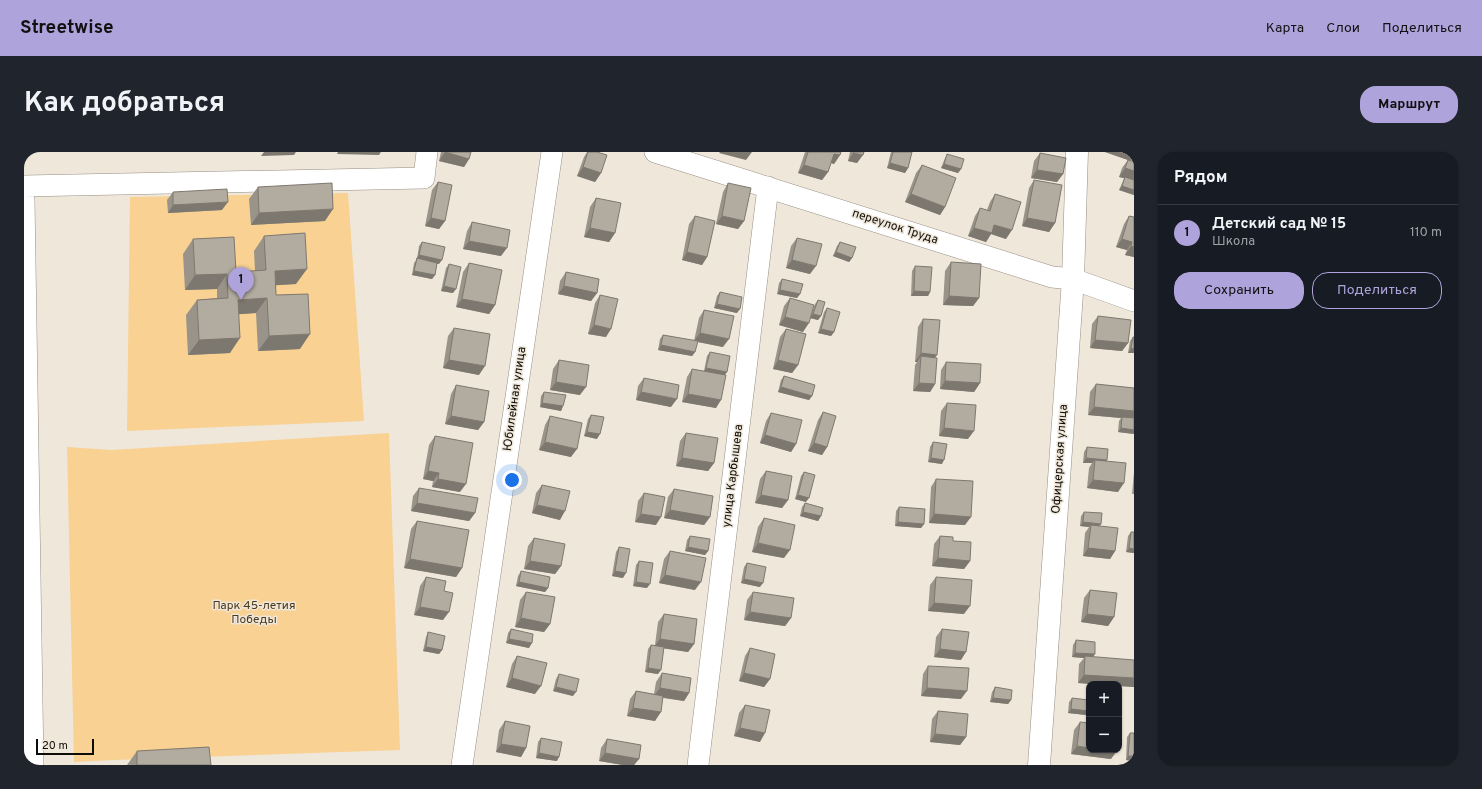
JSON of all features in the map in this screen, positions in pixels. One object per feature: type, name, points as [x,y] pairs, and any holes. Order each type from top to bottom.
[{"type":"street","points":[[24,186],[424,178],[427,152]]},
{"type":"street","name":"Юбилейная улица","points":[[462,765],[552,152]]},
{"type":"street","name":"переулок Труда","points":[[655,152],[1052,278],[1072,279],[1134,301]]},
{"type":"street","name":"Офицерская улица","points":[[1039,765],[1072,279],[1077,152]]},
{"type":"street","name":"улица Карбышева","points":[[698,765],[768,187]]},
{"type":"street","points":[[24,199],[33,765]]},
{"type":"green space","points":[[348,193],[364,421],[127,431],[130,197]]},
{"type":"green space","name":"Парк 45-летия Победы","points":[[389,433],[400,750],[74,762],[67,447],[111,450]]},
{"type":"building","points":[[445,152],[471,152],[469,159]]},
{"type":"building","points":[[588,152],[597,152],[607,155],[601,173],[583,167]]},
{"type":"building","points":[[808,152],[841,152],[840,155],[834,154],[828,172],[804,165]]},
{"type":"building","points":[[864,152],[863,155],[853,153]]},
{"type":"building","points":[[893,152],[912,152],[908,168],[890,163]]},
{"type":"building","points":[[1040,153],[1066,158],[1063,174],[1037,170]]},
{"type":"building","points":[[947,154],[964,159],[961,169],[944,164]]},
{"type":"building","points":[[1128,160],[1134,162],[1134,171],[1125,168]]},
{"type":"building","points":[[922,165],[956,178],[945,207],[911,194]]},
{"type":"building","points":[[1125,177],[1134,180],[1134,190],[1122,186]]},
{"type":"building","points":[[1034,180],[1062,185],[1055,223],[1027,218]]},
{"type":"building","points":[[438,182],[452,185],[445,221],[431,218]]},
{"type":"building","points":[[332,183],[333,209],[259,213],[258,187]]},
{"type":"building","points":[[728,183],[751,188],[744,221],[722,216]]},
{"type":"building","points":[[227,189],[228,202],[173,205],[173,192]]},
{"type":"building","points":[[995,194],[1021,202],[1012,230],[994,225],[992,233],[974,228],[980,208],[990,211]]},
{"type":"building","points":[[596,198],[621,203],[615,233],[590,228]]},
{"type":"building","points":[[695,216],[715,221],[707,257],[687,252]]},
{"type":"building","points":[[1129,216],[1134,217],[1134,247],[1131,246],[1132,242],[1122,239]]},
{"type":"building","points":[[472,222],[510,230],[507,248],[469,241]]},
{"type":"building","points":[[305,233],[307,269],[275,271],[276,295],[308,294],[310,334],[269,336],[267,298],[238,300],[240,338],[199,340],[197,300],[228,298],[227,274],[195,275],[193,239],[234,237],[236,272],[266,270],[264,236]]},
{"type":"building","points":[[797,238],[822,244],[816,266],[792,260]]},
{"type":"building","points":[[422,242],[445,247],[442,260],[419,255]]},
{"type":"building","points":[[840,242],[856,247],[852,258],[836,252]]},
{"type":"building","points":[[417,258],[437,263],[435,275],[414,271]]},
{"type":"building","points":[[951,262],[981,264],[979,298],[949,296]]},
{"type":"building","points":[[469,263],[502,270],[495,305],[462,299]]},
{"type":"building","points":[[449,264],[461,267],[456,289],[444,286]]},
{"type":"building","points":[[915,266],[932,267],[930,292],[914,291]]},
{"type":"building","points":[[566,272],[599,279],[597,293],[564,286]]},
{"type":"building","points":[[782,279],[803,284],[800,294],[780,290]]},
{"type":"building","points":[[720,292],[742,297],[740,309],[717,304]]},
{"type":"building","points":[[600,295],[618,299],[611,329],[594,325]]},
{"type":"building","points":[[790,298],[814,305],[809,323],[785,317]]},
{"type":"building","points":[[818,300],[825,302],[821,316],[813,314]]},
{"type":"building","points":[[827,308],[840,312],[834,332],[821,329]]},
{"type":"building","points":[[704,310],[734,316],[729,339],[700,333]]},
{"type":"building","points":[[1098,316],[1131,320],[1128,343],[1095,340]]},
{"type":"building","points":[[923,319],[940,320],[937,355],[921,353]]},
{"type":"building","points":[[454,328],[490,334],[485,366],[449,360]]},
{"type":"building","points":[[786,329],[806,334],[798,365],[778,360]]},
{"type":"building","points":[[663,335],[698,341],[695,352],[661,345]]},
{"type":"building","points":[[1134,337],[1134,349],[1131,348]]},
{"type":"building","points":[[710,352],[730,356],[727,372],[706,368]]},
{"type":"building","points":[[921,356],[937,358],[935,384],[919,383]]},
{"type":"building","points":[[559,360],[589,365],[586,387],[556,382]]},
{"type":"building","points":[[946,362],[981,364],[980,383],[945,381]]},
{"type":"building","points":[[692,369],[726,375],[721,400],[688,394]]},
{"type":"building","points":[[784,376],[815,385],[812,396],[781,387]]},
{"type":"building","points":[[644,378],[679,385],[677,399],[641,392]]},
{"type":"building","points":[[1096,384],[1134,388],[1134,411],[1094,407]]},
{"type":"building","points":[[456,385],[489,391],[484,422],[451,416]]},
{"type":"building","points":[[544,392],[566,395],[563,406],[542,403]]},
{"type":"building","points":[[947,403],[976,405],[974,431],[944,428]]},
{"type":"building","points":[[823,412],[836,416],[827,447],[814,443]]},
{"type":"building","points":[[771,413],[802,420],[796,444],[765,435]]},
{"type":"building","points":[[591,415],[604,417],[600,434],[587,432]]},
{"type":"building","points":[[550,416],[582,423],[577,449],[545,442]]},
{"type":"building","points":[[1122,417],[1134,418],[1134,430],[1121,428]]},
{"type":"building","points":[[686,433],[718,438],[714,463],[682,458]]},
{"type":"building","points":[[435,436],[473,443],[466,484],[438,479],[439,473],[428,471]]},
{"type":"building","points":[[933,442],[947,444],[944,460],[931,458]]},
{"type":"building","points":[[1087,447],[1108,449],[1107,460],[1086,458]]},
{"type":"building","points":[[1095,460],[1126,463],[1124,483],[1093,480]]},
{"type":"building","points":[[766,471],[792,476],[788,500],[761,495]]},
{"type":"building","points":[[804,472],[815,475],[809,498],[798,495]]},
{"type":"building","points":[[936,479],[973,481],[971,517],[934,514]]},
{"type":"building","points":[[542,485],[570,491],[565,511],[537,505]]},
{"type":"building","points":[[419,488],[478,498],[475,513],[417,503]]},
{"type":"building","points":[[674,489],[713,496],[710,517],[670,510]]},
{"type":"building","points":[[644,493],[665,497],[661,517],[641,514]]},
{"type":"building","points":[[805,503],[823,508],[821,516],[803,512]]},
{"type":"building","points":[[899,507],[925,509],[924,524],[898,522]]},
{"type":"building","points":[[1084,512],[1102,513],[1101,524],[1083,522]]},
{"type":"building","points":[[764,518],[795,525],[790,550],[758,543]]},
{"type":"building","points":[[417,521],[469,530],[462,568],[410,559]]},
{"type":"building","points":[[1091,525],[1118,528],[1115,551],[1088,548]]},
{"type":"building","points":[[1131,532],[1134,532],[1134,549],[1129,548]]},
{"type":"building","points":[[690,536],[710,539],[708,551],[688,547]]},
{"type":"building","points":[[940,536],[953,537],[953,541],[971,542],[970,561],[938,558]]},
{"type":"building","points":[[534,538],[565,544],[561,566],[530,561]]},
{"type":"building","points":[[619,547],[630,549],[626,573],[615,571]]},
{"type":"building","points":[[670,551],[706,558],[701,582],[665,575]]},
{"type":"building","points":[[639,561],[653,563],[650,584],[636,582]]},
{"type":"building","points":[[747,563],[766,567],[763,583],[744,579]]},
{"type":"building","points":[[521,571],[550,577],[548,588],[519,582]]},
{"type":"building","points":[[426,577],[446,581],[444,591],[453,593],[449,612],[420,607]]},
{"type":"building","points":[[936,577],[972,580],[970,606],[934,603]]},
{"type":"building","points":[[1090,590],[1117,593],[1114,617],[1087,614]]},
{"type":"building","points":[[526,592],[555,597],[550,624],[521,618]]},
{"type":"building","points":[[753,592],[794,598],[791,618],[750,612]]},
{"type":"building","points":[[664,614],[697,619],[694,644],[660,639]]},
{"type":"building","points":[[511,629],[533,634],[532,643],[509,639]]},
{"type":"building","points":[[942,629],[969,632],[966,652],[940,649]]},
{"type":"building","points":[[428,632],[445,636],[442,650],[426,647]]},
{"type":"building","points":[[1076,640],[1095,642],[1095,654],[1075,653]]},
{"type":"building","points":[[651,645],[664,647],[661,670],[648,668]]},
{"type":"building","points":[[750,648],[775,654],[770,679],[744,673]]},
{"type":"building","points":[[517,656],[547,663],[541,686],[512,678]]},
{"type":"building","points":[[1085,656],[1134,660],[1134,678],[1084,675]]},
{"type":"building","points":[[928,666],[969,668],[967,691],[927,688]]},
{"type":"building","points":[[662,673],[691,678],[689,693],[660,688]]},
{"type":"building","points":[[559,674],[579,679],[576,692],[556,687]]},
{"type":"building","points":[[995,687],[1012,690],[1011,700],[993,698]]},
{"type":"building","points":[[636,691],[663,696],[661,712],[633,708]]},
{"type":"building","points":[[1072,698],[1086,700],[1086,711],[1071,709]]},
{"type":"building","points":[[745,705],[770,710],[765,733],[740,728]]},
{"type":"building","points":[[938,711],[968,714],[966,737],[935,734]]},
{"type":"building","points":[[505,721],[530,726],[526,748],[501,744]]},
{"type":"building","points":[[1080,722],[1086,723],[1086,748],[1077,746]]},
{"type":"building","points":[[1130,733],[1134,733],[1134,756],[1128,756]]},
{"type":"building","points":[[541,738],[562,742],[559,757],[539,753]]},
{"type":"building","points":[[607,739],[641,745],[639,759],[605,753]]},
{"type":"building","points":[[209,747],[211,765],[137,765],[137,751]]},
{"type":"place","name":"Детский сад № 15","points":[[241,300]]}]
